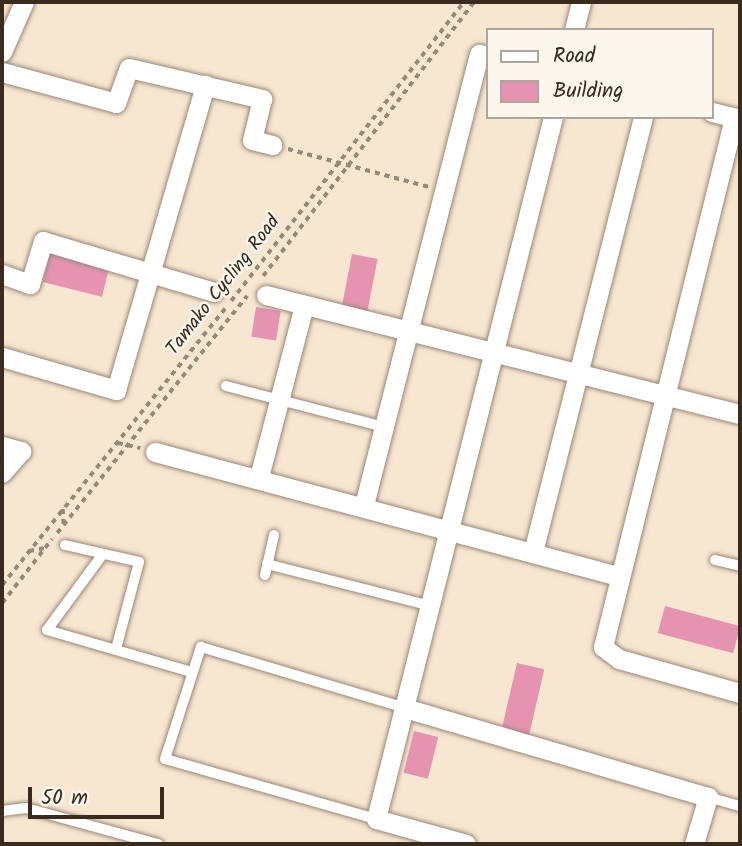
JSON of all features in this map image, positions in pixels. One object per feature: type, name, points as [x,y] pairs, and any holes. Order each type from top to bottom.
[{"type":"street","points":[[2,52],[24,2]]},
{"type":"street","points":[[574,28],[581,2]]},
{"type":"street","points":[[364,505],[479,54],[486,56]]},
{"type":"street","points":[[2,72],[117,103],[129,68],[262,99],[252,140],[272,145]]},
{"type":"street","points":[[2,357],[116,390],[205,85]]},
{"type":"street","points":[[714,112],[737,118],[663,395],[603,647],[607,654],[740,693]]},
{"type":"street","points":[[466,844],[446,841],[376,819],[552,119]]},
{"type":"street","points":[[533,552],[643,119]]},
{"type":"street","points":[[2,274],[30,284],[43,241],[214,292]]},
{"type":"street","points":[[261,290],[304,305],[740,414]]},
{"type":"street","points":[[259,477],[304,305]]},
{"type":"street","points":[[2,446],[21,451],[2,473]]},
{"type":"street","points":[[155,452],[450,528],[618,576]]},
{"type":"street","points":[[405,708],[708,796],[694,844]]},
{"type":"lane","points":[[226,386],[384,427]]},
{"type":"lane","points":[[274,535],[266,569],[430,606]]},
{"type":"lane","points":[[65,545],[139,562],[116,649]]},
{"type":"lane","points":[[103,554],[47,630],[192,672]]},
{"type":"lane","points":[[715,560],[740,566]]},
{"type":"lane","points":[[376,819],[165,759],[201,647],[405,708]]},
{"type":"lane","points":[[708,796],[740,806]]},
{"type":"lane","points":[[2,811],[26,808],[158,844]]},
{"type":"path","name":"Tamako Cycling Road","points":[[2,585],[62,507],[118,443],[237,294],[464,2]]},
{"type":"path","points":[[261,290],[348,165],[474,2]]},
{"type":"path","points":[[272,145],[444,191]]},
{"type":"path","points":[[64,525],[246,297],[237,294]]},
{"type":"path","points":[[118,443],[127,445]]},
{"type":"path","points":[[29,551],[65,545],[62,507]]},
{"type":"path","points":[[2,603],[44,548]]},
{"type":"building","points":[[50,253],[109,268],[102,297],[43,282]]},
{"type":"building","points":[[352,254],[378,259],[367,313],[342,308]]},
{"type":"building","points":[[256,307],[281,311],[276,341],[251,337]]},
{"type":"building","points":[[665,606],[740,626],[733,653],[658,633]]},
{"type":"building","points":[[517,663],[544,669],[528,739],[501,733]]},
{"type":"building","points":[[414,731],[438,737],[428,779],[404,773]]}]
